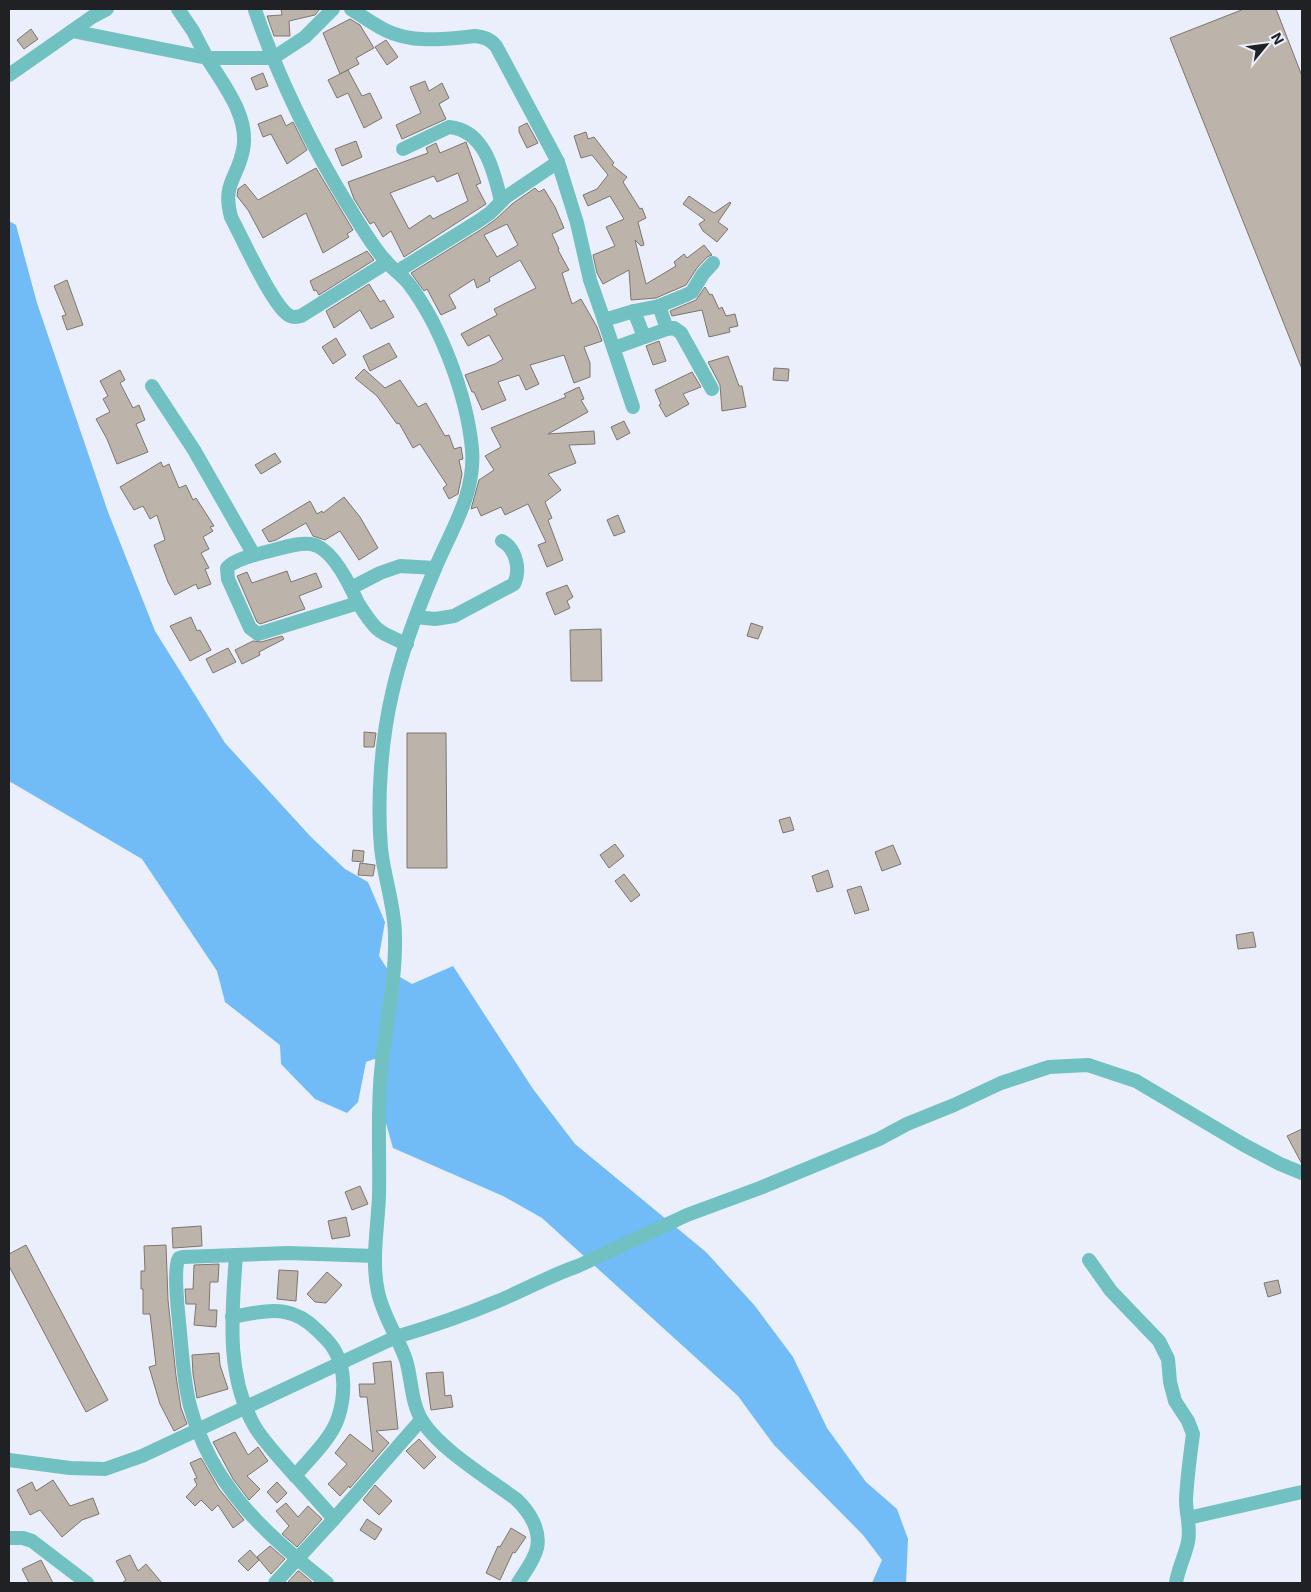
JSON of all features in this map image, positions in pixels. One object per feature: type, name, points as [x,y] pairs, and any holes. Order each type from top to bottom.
[{"type":"street","points":[[9,75],[106,9]]},
{"type":"street","points":[[178,9],[193,31],[238,112],[244,139],[243,151],[227,193],[227,204],[231,217],[279,306],[286,314],[293,317],[302,316],[477,222],[490,213],[501,201],[558,162]]},
{"type":"street","points":[[72,31],[207,58],[274,58],[305,38],[333,9]]},
{"type":"street","points":[[352,9],[386,31],[403,37],[421,39],[475,36],[491,40],[496,46],[558,162],[575,215],[590,280],[633,407]]},
{"type":"street","points":[[255,10],[264,37],[296,107],[347,204],[392,267],[407,281],[426,309],[446,351],[458,383],[472,450],[470,479],[462,511],[435,568],[416,617],[391,697],[384,750],[381,798],[381,848],[394,916],[396,937],[394,972],[380,1074],[378,1111],[379,1197],[375,1256],[378,1294],[408,1367],[414,1398],[421,1420],[442,1443],[516,1499],[531,1518],[535,1528],[537,1548],[518,1583]]},
{"type":"street","points":[[403,149],[449,127],[465,132],[480,145],[490,160],[501,201]]},
{"type":"street","points":[[604,320],[659,306],[692,292],[703,274],[713,264]]},
{"type":"street","points":[[659,306],[667,329]]},
{"type":"street","points":[[634,311],[644,337]]},
{"type":"street","points":[[614,348],[674,328],[681,333],[712,389]]},
{"type":"street","points":[[152,386],[194,450],[254,555]]},
{"type":"street","points":[[416,617],[435,619],[454,616],[514,584],[517,578],[514,554],[512,548],[502,541]]},
{"type":"street","points":[[358,603],[255,634],[250,628],[226,573],[230,565],[254,555],[302,544],[313,544],[321,547],[328,553],[376,629],[382,634],[407,644]]},
{"type":"street","points":[[351,588],[400,566],[435,568]]},
{"type":"street","points":[[9,1460],[70,1468],[106,1469],[142,1456],[396,1337],[495,1302],[687,1215],[760,1188],[878,1139],[907,1124],[1001,1083],[1049,1067],[1088,1065],[1136,1081],[1244,1145],[1280,1164],[1302,1172]]},
{"type":"street","points":[[327,1583],[262,1528],[233,1494],[211,1460],[190,1406],[184,1372],[178,1311],[177,1262],[179,1258],[183,1257],[288,1252],[375,1256]]},
{"type":"street","points":[[236,1255],[232,1316],[235,1367],[240,1393],[255,1427],[267,1444],[334,1520]]},
{"type":"street","points":[[1089,1260],[1116,1296],[1159,1341],[1168,1359],[1170,1382],[1175,1401],[1188,1421],[1193,1434],[1187,1478],[1188,1543],[1176,1583]]},
{"type":"street","points":[[232,1316],[274,1311],[294,1314],[305,1320],[328,1341],[335,1350],[340,1362],[343,1391],[338,1418],[324,1442],[295,1476]]},
{"type":"street","points":[[275,1583],[334,1520],[421,1420]]},
{"type":"street","points":[[1188,1518],[1302,1492]]},
{"type":"street","points":[[9,1538],[23,1538],[32,1541],[88,1583]]},
{"type":"water","points":[[9,221],[16,225],[37,303],[108,512],[155,631],[225,743],[311,837],[345,869],[368,882],[385,922],[379,956],[388,970],[412,984],[453,966],[533,1089],[575,1144],[706,1252],[755,1306],[793,1357],[827,1428],[866,1482],[897,1509],[908,1539],[906,1583],[872,1583],[882,1560],[863,1535],[774,1445],[738,1396],[542,1218],[503,1196],[393,1148],[385,1120],[386,1064],[374,1059],[366,1062],[358,1102],[347,1113],[315,1099],[281,1064],[280,1045],[225,1002],[217,971],[142,859],[9,781]]},
{"type":"building","points":[[281,9],[319,10],[315,15],[289,21],[290,36],[274,36],[267,16],[282,15]]},
{"type":"building","points":[[1244,9],[1276,9],[1302,76],[1302,369],[1170,38]]},
{"type":"building","points":[[350,19],[360,25],[374,48],[356,58],[359,64],[340,74],[323,33]]},
{"type":"building","points":[[31,29],[38,39],[24,49],[17,40]]},
{"type":"building","points":[[386,40],[398,57],[387,65],[375,47]]},
{"type":"building","points":[[348,70],[362,96],[370,93],[382,118],[364,128],[348,93],[337,98],[328,80]]},
{"type":"building","points":[[263,73],[268,86],[256,90],[251,78]]},
{"type":"building","points":[[425,81],[429,91],[442,83],[449,98],[439,104],[446,119],[402,139],[396,125],[421,113],[410,87]]},
{"type":"building","points":[[281,115],[286,126],[293,122],[307,150],[287,164],[271,134],[263,137],[258,124]]},
{"type":"building","points":[[527,123],[538,143],[527,148],[519,132],[519,127]]},
{"type":"building","points":[[586,132],[588,139],[594,137],[614,163],[612,165],[627,177],[623,182],[640,209],[642,208],[646,218],[638,222],[644,245],[641,246],[635,240],[646,284],[676,266],[674,262],[684,254],[687,258],[704,245],[712,255],[707,257],[697,268],[686,285],[656,298],[631,300],[629,270],[603,284],[597,273],[593,255],[615,246],[606,227],[624,219],[610,196],[588,206],[583,195],[597,189],[608,175],[592,155],[581,158],[574,136]]},
{"type":"building","points":[[356,141],[362,157],[342,166],[335,149]]},
{"type":"building","points":[[466,142],[481,183],[476,185],[486,204],[404,257],[391,231],[383,237],[374,222],[370,224],[354,199],[348,182],[428,153],[426,148],[436,143],[440,153]],"holes":[[[458,173],[468,201],[433,219],[430,215],[409,229],[390,193],[434,176],[437,182]]]},
{"type":"building","points":[[316,168],[353,230],[347,234],[349,237],[323,253],[306,213],[263,238],[248,210],[237,196],[238,189],[245,184],[258,200]]},
{"type":"building","points":[[535,188],[539,192],[544,189],[555,207],[564,228],[552,234],[569,270],[562,273],[572,304],[581,299],[597,327],[602,341],[584,347],[590,363],[590,377],[574,383],[564,355],[530,365],[539,384],[526,390],[519,375],[498,382],[506,400],[482,410],[465,375],[495,364],[503,359],[489,335],[468,346],[461,334],[497,315],[494,309],[536,288],[520,260],[489,278],[490,281],[477,288],[474,279],[449,295],[456,308],[441,315],[427,289],[424,291],[411,273],[482,229]],"holes":[[[507,224],[518,245],[497,257],[484,235]]]},
{"type":"building","points":[[689,196],[714,213],[731,203],[718,222],[728,229],[717,242],[703,231],[699,224],[705,220],[683,204]]},
{"type":"building","points":[[367,251],[374,260],[319,295],[316,290],[314,291],[310,281]]},
{"type":"building","points":[[67,280],[83,325],[67,330],[62,316],[66,315],[54,286]]},
{"type":"building","points":[[369,284],[380,302],[384,300],[394,317],[371,329],[360,310],[334,328],[326,311]]},
{"type":"building","points":[[705,287],[710,295],[712,294],[719,309],[722,307],[726,316],[735,314],[738,326],[729,328],[730,332],[709,337],[702,310],[672,316],[670,311],[696,300]]},
{"type":"building","points":[[336,338],[346,355],[333,364],[322,347]]},
{"type":"building","points":[[659,341],[666,361],[653,365],[646,346]]},
{"type":"building","points":[[389,343],[397,357],[370,371],[363,356]]},
{"type":"building","points":[[728,356],[739,386],[742,386],[746,407],[722,411],[720,385],[708,362]]},
{"type":"building","points":[[774,368],[789,369],[788,381],[773,380]]},
{"type":"building","points":[[364,369],[385,388],[400,380],[418,407],[426,403],[445,436],[449,435],[454,449],[461,447],[463,459],[459,460],[462,474],[458,494],[449,499],[443,488],[447,485],[420,444],[413,448],[399,423],[397,424],[377,396],[355,378]]},
{"type":"building","points":[[120,370],[125,380],[120,383],[133,408],[139,405],[145,420],[136,424],[148,452],[117,464],[107,439],[96,419],[110,412],[103,399],[108,396],[100,381]]},
{"type":"building","points":[[692,372],[701,387],[683,394],[689,404],[666,417],[659,405],[661,404],[655,390]]},
{"type":"building","points":[[579,387],[584,399],[581,400],[588,412],[548,434],[594,431],[595,444],[569,445],[576,463],[548,474],[561,490],[545,502],[552,518],[548,520],[563,560],[547,567],[538,545],[546,542],[528,504],[505,515],[501,507],[481,516],[477,507],[471,509],[479,480],[494,470],[485,456],[501,447],[491,428],[566,397],[564,394]]},
{"type":"building","points":[[624,421],[630,433],[617,440],[611,427]]},
{"type":"building","points":[[275,453],[281,462],[261,474],[255,465]]},
{"type":"building","points":[[161,462],[163,467],[169,464],[179,488],[186,485],[193,500],[196,498],[214,526],[210,527],[213,531],[203,537],[209,549],[201,553],[209,568],[205,569],[211,584],[198,589],[196,584],[175,595],[154,545],[165,540],[157,515],[150,519],[143,506],[134,510],[120,487]]},
{"type":"building","points":[[344,497],[360,517],[378,548],[359,560],[340,531],[325,540],[313,536],[306,523],[269,542],[262,530],[310,501],[317,514],[322,511],[323,513]]},
{"type":"building","points":[[618,515],[625,532],[614,536],[607,520]]},
{"type":"building","points":[[287,571],[291,582],[316,573],[322,587],[299,596],[305,609],[260,624],[257,622],[237,576],[247,572],[252,583]]},
{"type":"building","points":[[567,585],[573,597],[567,601],[570,608],[555,615],[546,593]]},
{"type":"building","points":[[191,617],[197,631],[200,630],[211,650],[190,661],[170,626]]},
{"type":"building","points":[[751,623],[763,627],[758,639],[747,636]]},
{"type":"building","points":[[601,629],[602,681],[571,681],[570,630]]},
{"type":"building","points":[[282,636],[284,639],[259,652],[260,655],[242,664],[235,650],[253,641],[261,642]]},
{"type":"building","points":[[228,648],[236,662],[213,673],[206,659]]},
{"type":"building","points":[[364,732],[376,733],[374,747],[364,747]]},
{"type":"building","points":[[407,733],[446,733],[447,868],[407,868]]},
{"type":"building","points":[[790,817],[794,830],[783,833],[779,820]]},
{"type":"building","points":[[615,844],[624,856],[609,868],[600,855]]},
{"type":"building","points":[[893,845],[901,864],[882,871],[875,852]]},
{"type":"building","points":[[353,850],[364,851],[363,862],[352,861]]},
{"type":"building","points":[[360,863],[375,865],[373,876],[358,875]]},
{"type":"building","points":[[828,870],[833,887],[817,892],[812,876]]},
{"type":"building","points":[[624,874],[640,895],[631,902],[615,881]]},
{"type":"building","points":[[861,886],[869,910],[855,914],[847,890]]},
{"type":"building","points":[[1253,932],[1256,947],[1238,949],[1236,935]]},
{"type":"building","points":[[1302,1129],[1302,1164],[1287,1136]]},
{"type":"building","points":[[360,1186],[368,1204],[352,1210],[345,1192]]},
{"type":"building","points":[[346,1217],[350,1236],[332,1239],[328,1221]]},
{"type":"building","points":[[201,1226],[202,1246],[173,1248],[172,1228]]},
{"type":"building","points":[[26,1245],[108,1400],[86,1412],[9,1266],[9,1254]]},
{"type":"building","points":[[166,1245],[168,1300],[176,1376],[181,1408],[187,1424],[174,1431],[160,1404],[149,1367],[156,1365],[150,1314],[143,1314],[143,1289],[141,1289],[141,1271],[145,1271],[144,1246]]},
{"type":"building","points":[[219,1264],[218,1282],[210,1282],[209,1310],[217,1310],[216,1327],[194,1325],[196,1304],[186,1304],[185,1289],[193,1289],[194,1265]]},
{"type":"building","points":[[279,1270],[298,1271],[296,1301],[277,1299]]},
{"type":"building","points":[[327,1272],[342,1285],[326,1303],[315,1302],[307,1294]]},
{"type":"building","points":[[1278,1280],[1281,1293],[1268,1297],[1264,1283]]},
{"type":"building","points":[[219,1353],[220,1365],[228,1389],[197,1398],[192,1355]]},
{"type":"building","points":[[391,1361],[398,1429],[376,1431],[389,1443],[350,1488],[349,1486],[340,1496],[328,1484],[347,1464],[335,1453],[350,1434],[373,1452],[367,1397],[360,1397],[359,1384],[375,1384],[373,1363]]},
{"type":"building","points":[[443,1372],[445,1396],[451,1395],[453,1407],[431,1410],[426,1373]]},
{"type":"building","points":[[235,1432],[248,1455],[258,1447],[268,1461],[247,1476],[260,1489],[249,1500],[233,1479],[213,1442]]},
{"type":"building","points":[[419,1439],[436,1457],[424,1469],[406,1451]]},
{"type":"building","points":[[201,1458],[219,1489],[244,1520],[233,1528],[218,1505],[212,1511],[201,1500],[195,1506],[186,1497],[197,1485],[194,1479],[197,1478],[190,1463]]},
{"type":"building","points":[[53,1480],[70,1506],[93,1498],[99,1514],[82,1520],[62,1537],[40,1510],[30,1515],[17,1490],[32,1482],[36,1491]]},
{"type":"building","points":[[277,1482],[287,1493],[277,1503],[267,1492]]},
{"type":"building","points":[[375,1485],[392,1501],[379,1515],[363,1500]]},
{"type":"building","points":[[286,1503],[298,1517],[308,1506],[322,1519],[297,1547],[282,1534],[289,1526],[276,1511]]},
{"type":"building","points":[[367,1519],[382,1529],[375,1540],[360,1530]]},
{"type":"building","points":[[511,1528],[526,1537],[515,1553],[513,1552],[500,1580],[486,1573],[498,1546],[500,1547]]},
{"type":"building","points":[[270,1546],[285,1559],[271,1574],[257,1557]]},
{"type":"building","points":[[250,1550],[259,1560],[248,1571],[238,1561]]},
{"type":"building","points":[[130,1555],[138,1571],[146,1564],[162,1583],[122,1583],[126,1580],[116,1561]]},
{"type":"building","points":[[41,1560],[53,1583],[29,1583],[22,1569]]},
{"type":"building","points":[[299,1571],[313,1583],[287,1583]]}]
